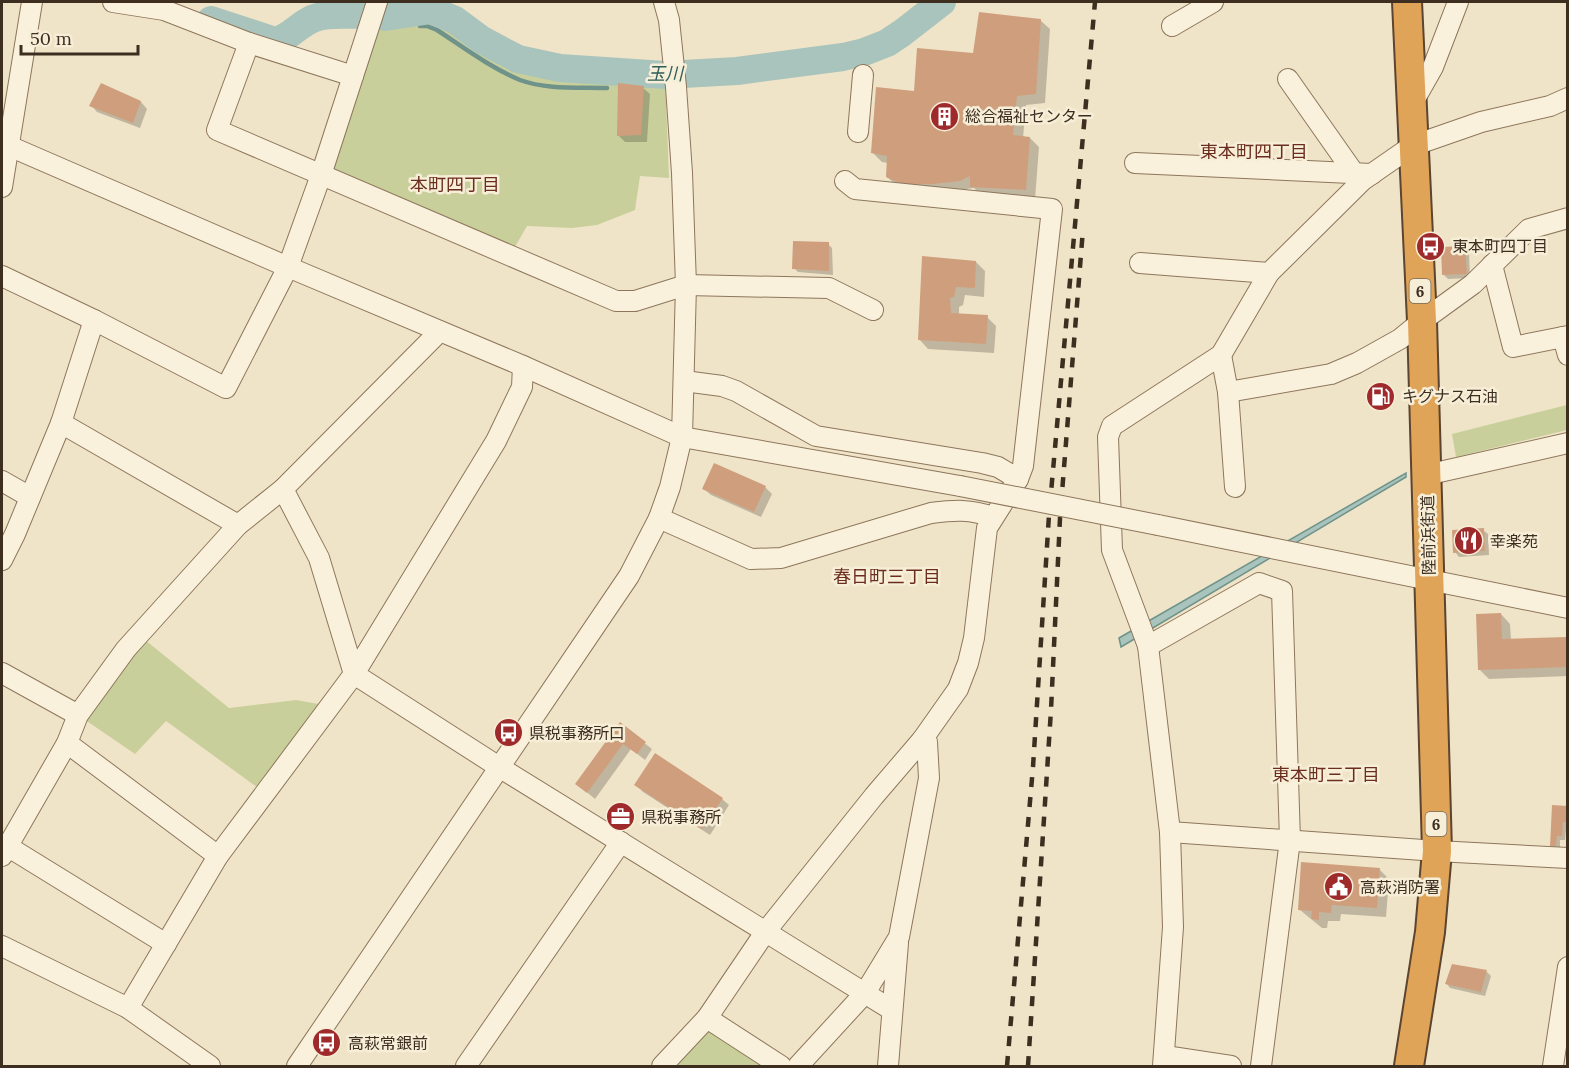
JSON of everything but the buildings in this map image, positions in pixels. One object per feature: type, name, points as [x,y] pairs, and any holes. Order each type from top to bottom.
[{"type":"highway","name":"陸前浜街道","points":[[1407,2],[1422,321],[1437,851],[1430,932],[1409,1066]]},
{"type":"street","points":[[2,187],[5,144],[32,2]]},
{"type":"street","points":[[113,2],[164,10],[249,43],[352,76]]},
{"type":"street","points":[[2,276],[226,388],[288,267],[321,175],[377,2]]},
{"type":"street","points":[[297,1066],[629,576],[659,518],[670,487],[682,437],[686,285],[676,87],[669,20],[664,2]]},
{"type":"street","points":[[1172,26],[1213,2]]},
{"type":"street","points":[[1411,106],[1433,67],[1458,2]]},
{"type":"street","points":[[249,43],[217,130],[321,175],[616,301],[634,301],[686,285],[829,288],[873,310]]},
{"type":"street","points":[[858,132],[862,75]]},
{"type":"street","points":[[1231,1066],[1164,1061],[1173,927],[1170,832],[1148,646],[1112,550],[1108,436],[1112,426],[1221,355],[1269,273],[1363,180],[1363,174],[1288,79]]},
{"type":"street","points":[[1135,163],[1363,174],[1412,146],[1481,122],[1550,106],[1568,98]]},
{"type":"street","points":[[5,144],[438,332],[523,366],[682,437],[960,486],[1568,608]]},
{"type":"street","points":[[662,1066],[707,1018],[766,931],[874,796],[922,741],[958,689],[974,638],[987,528],[1018,479],[1023,466],[1052,209],[855,189],[845,181]]},
{"type":"street","points":[[1228,392],[1331,374],[1357,363],[1400,339],[1473,284],[1529,229],[1567,220]]},
{"type":"street","points":[[1140,263],[1269,273]]},
{"type":"street","points":[[1492,265],[1513,347],[1566,343]]},
{"type":"street","points":[[2,560],[62,423],[94,320]]},
{"type":"street","points":[[166,944],[4,851],[67,743],[78,715],[126,649],[238,525],[283,489],[438,332]]},
{"type":"street","points":[[1221,355],[1228,392],[1235,487]]},
{"type":"street","points":[[128,1008],[218,856],[354,674],[496,441],[522,387],[523,366]]},
{"type":"street","points":[[684,381],[722,386],[736,391],[816,436],[982,463],[998,467],[1018,479]]},
{"type":"street","points":[[62,423],[238,525]]},
{"type":"street","points":[[1426,475],[1568,443]]},
{"type":"street","points":[[2,481],[30,497]]},
{"type":"street","points":[[283,489],[319,558],[354,674],[892,1010]]},
{"type":"street","points":[[659,518],[751,559],[762,560],[781,558],[932,513],[975,510],[993,517]]},
{"type":"street","points":[[1148,646],[1259,583],[1282,591],[1290,840],[1261,1066]]},
{"type":"street","points":[[2,673],[78,715]]},
{"type":"street","points":[[888,1066],[899,937],[928,778],[927,742],[922,741]]},
{"type":"street","points":[[67,743],[218,856]]},
{"type":"street","points":[[1170,832],[1568,858]]},
{"type":"street","points":[[466,1066],[621,842]]},
{"type":"street","points":[[798,1066],[865,993],[899,937]]},
{"type":"street","points":[[2,946],[128,1008],[210,1066]]},
{"type":"street","points":[[1553,1066],[1565,1003],[1568,967]]},
{"type":"street","points":[[707,1018],[781,1066]]},
{"type":"green space","points":[[431,10],[501,50],[532,62],[665,75],[669,178],[640,176],[635,210],[597,225],[572,228],[527,226],[512,252],[323,172],[369,29],[398,14]]},
{"type":"green space","points":[[1567,405],[1567,430],[1456,457],[1452,434]]},
{"type":"green space","points":[[139,635],[229,708],[296,700],[330,706],[265,793],[166,721],[135,754],[78,715]]},
{"type":"green space","points":[[707,1018],[781,1066],[662,1066]]},
{"type":"water","points":[[1406,473],[1406,477],[1121,647],[1119,638]]},
{"type":"waterway","name":"玉川","points":[[385,17],[431,10],[455,20],[482,40],[518,59],[560,68],[665,75],[737,71],[843,57],[864,52],[887,43],[942,2]]},
{"type":"waterway","name":"玉川","points":[[211,20],[275,41],[318,17],[362,14]]},
{"type":"waterway","points":[[420,26],[437,30],[488,63],[520,80],[552,87],[607,88]]},
{"type":"railway","points":[[1007,1066],[1033,767],[1049,515],[1095,2]]},
{"type":"railway","points":[[1028,1066],[1051,710],[1060,518],[1083,229]]},
{"type":"place","name":"総合福祉センター","points":[[944,116]]},
{"type":"place","name":"東本町四丁目","points":[[1431,246]]},
{"type":"place","name":"キグナス石油","points":[[1381,396]]},
{"type":"place","name":"幸楽苑","points":[[1469,541]]},
{"type":"place","name":"県税事務所口","points":[[508,733]]},
{"type":"place","name":"県税事務所","points":[[620,817]]},
{"type":"place","name":"高萩消防署","points":[[1339,887]]},
{"type":"place","name":"高萩常銀前","points":[[327,1043]]},
{"type":"district","name":"東本町四丁目","points":[[1254,151]]},
{"type":"district","name":"本町四丁目","points":[[455,184]]},
{"type":"district","name":"春日町三丁目","points":[[887,576]]},
{"type":"district","name":"東本町三丁目","points":[[1326,774]]}]
